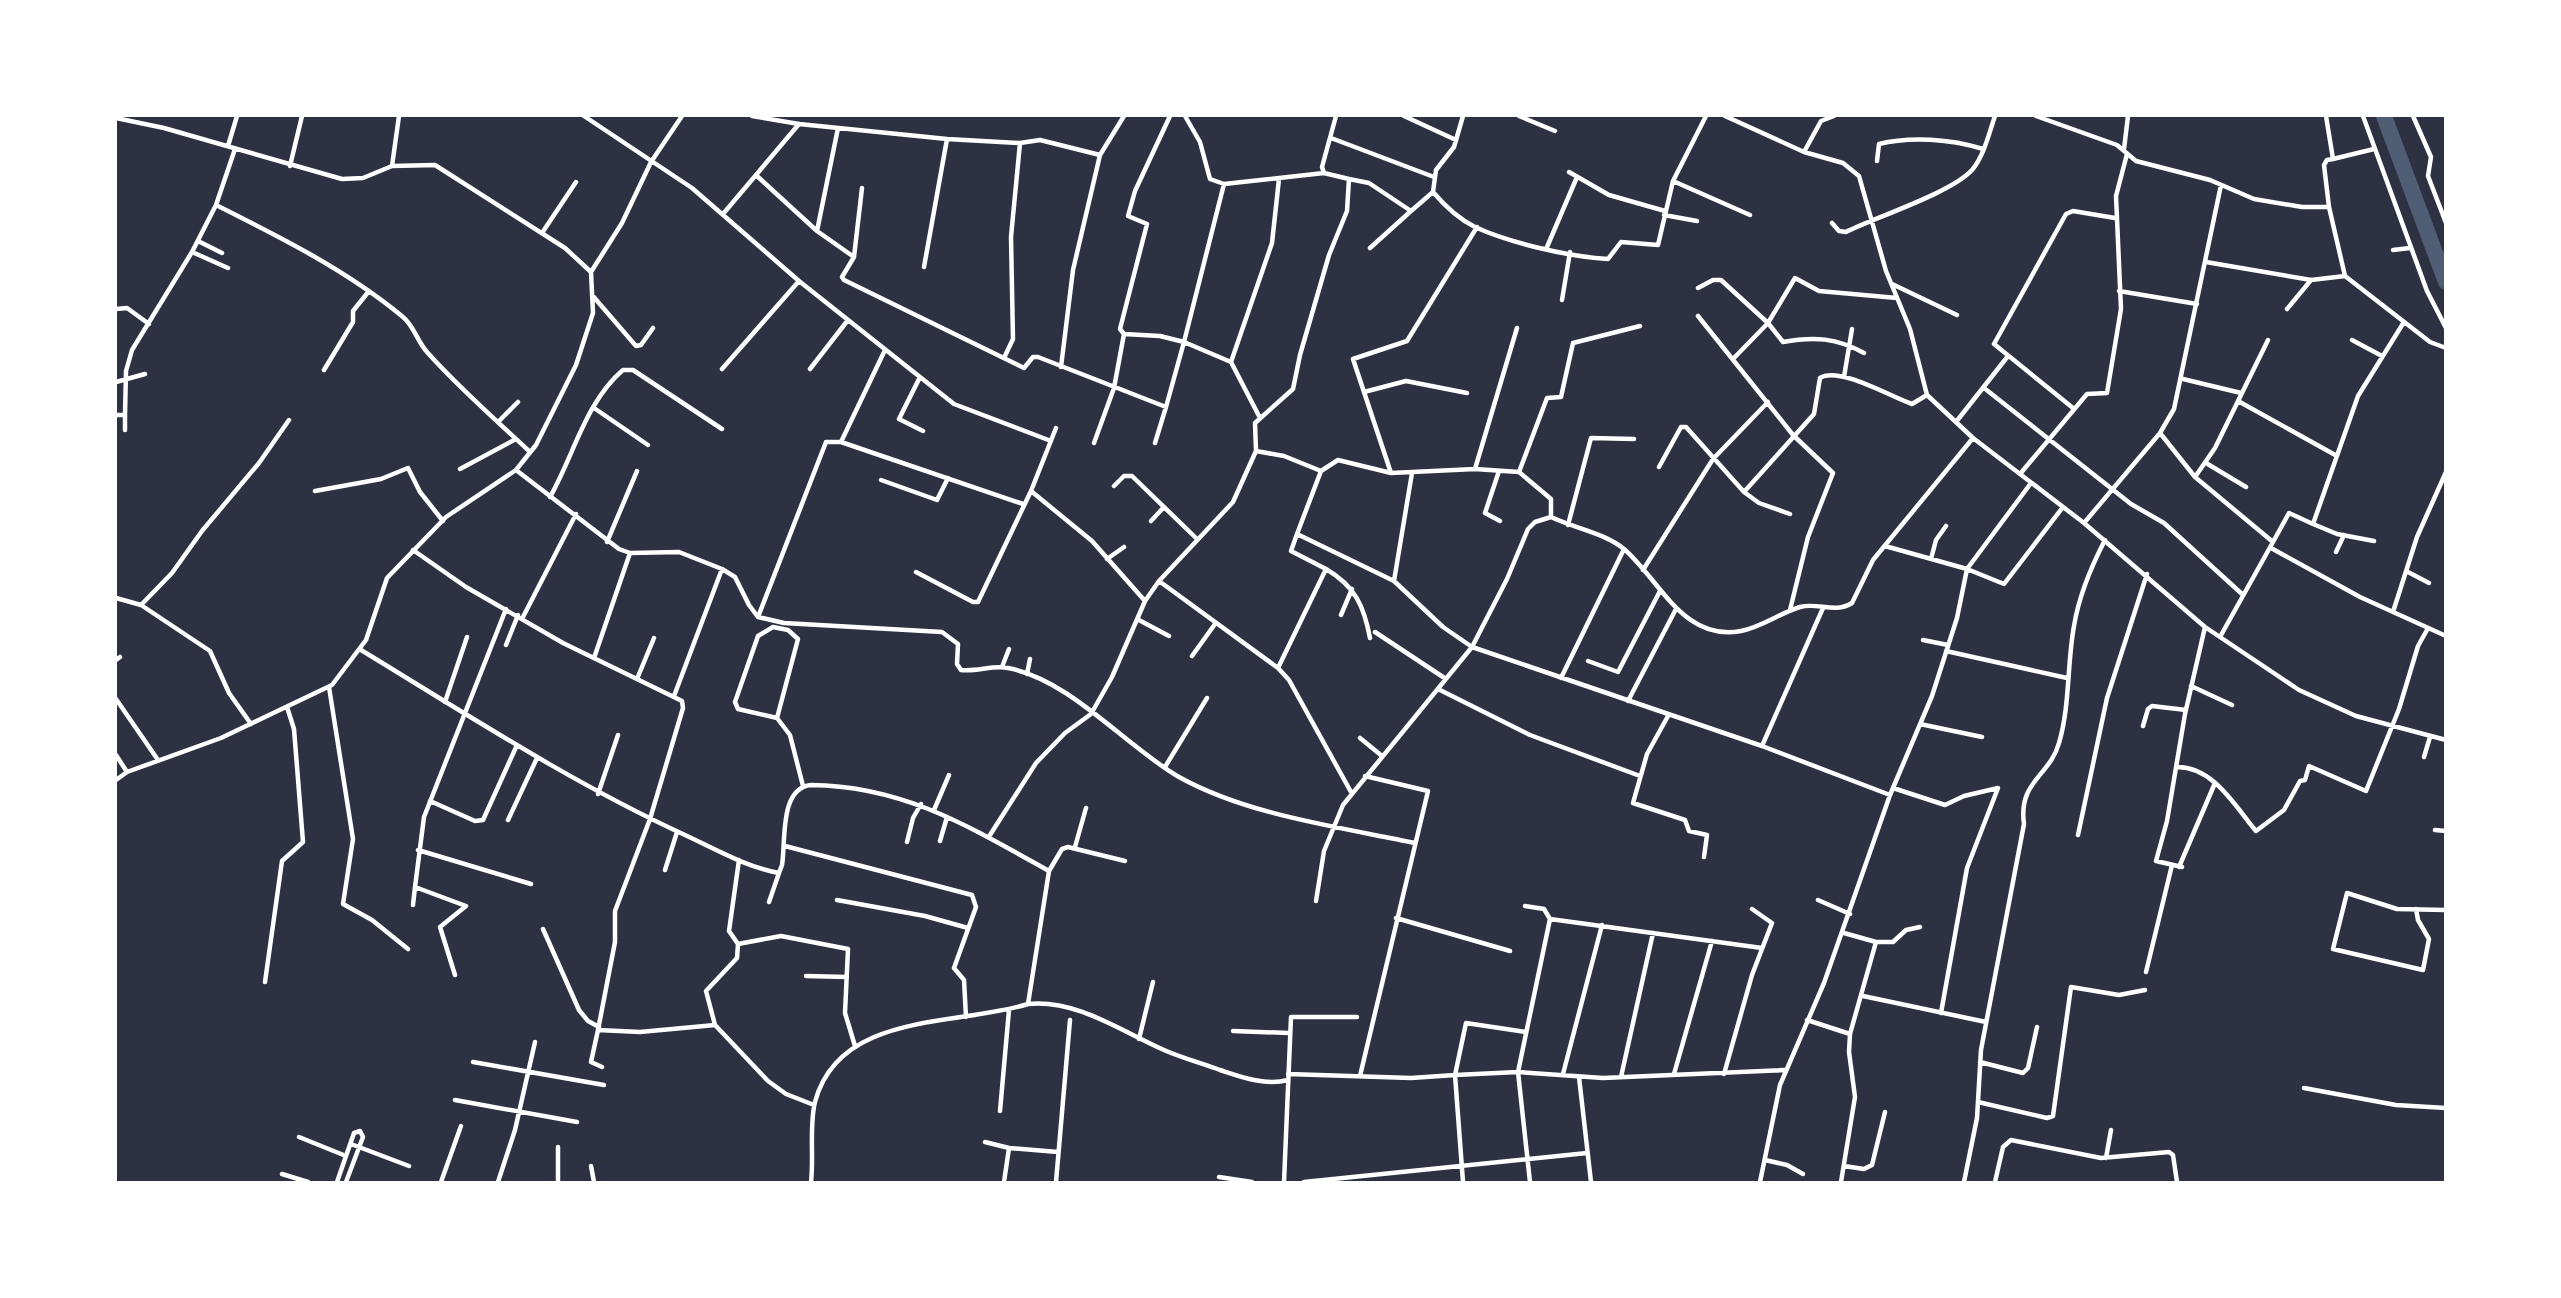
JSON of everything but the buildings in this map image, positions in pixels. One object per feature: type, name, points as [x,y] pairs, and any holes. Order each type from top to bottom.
[{"type":"street","points":[[228,146],[237,116]]},
{"type":"street","points":[[290,166],[302,116]]},
{"type":"street","points":[[392,166],[399,116]]},
{"type":"street","points":[[584,116],[692,188],[799,281],[966,411],[1051,441]]},
{"type":"street","points":[[116,780],[127,772],[251,724],[329,687],[361,650],[373,624],[382,586],[413,550],[443,521],[516,470],[530,452],[579,356],[593,313],[591,272],[622,223],[651,162],[682,116]]},
{"type":"street","points":[[752,116],[799,124],[947,139],[1020,143],[1040,140],[1100,155]]},
{"type":"street","points":[[1062,367],[1073,270],[1100,155],[1124,116]]},
{"type":"street","points":[[1170,116],[1138,183],[1128,216],[1147,224],[1120,329],[1124,334],[1184,342],[1231,362],[1259,416]]},
{"type":"street","points":[[1185,116],[1200,142],[1210,178],[1224,184],[1324,173],[1369,183],[1411,211]]},
{"type":"street","points":[[1324,173],[1324,160],[1336,116]]},
{"type":"street","points":[[1404,116],[1456,140]]},
{"type":"street","points":[[1370,248],[1433,192],[1434,177],[1456,140],[1463,116]]},
{"type":"street","points":[[1519,116],[1555,131]]},
{"type":"street","points":[[1433,192],[1451,210],[1477,228],[1547,247],[1608,259],[1621,242],[1658,245],[1673,181],[1706,116]]},
{"type":"street","points":[[1725,116],[1804,152],[1843,163],[1859,176],[1892,284],[1910,329],[1927,395],[1973,438],[2147,574],[2205,627],[2328,705],[2391,727],[2445,740]]},
{"type":"street","points":[[1804,152],[1821,121],[1834,116]]},
{"type":"street","points":[[1832,223],[1842,233],[1918,202],[1969,173],[1983,149],[1995,116]]},
{"type":"street","points":[[2036,116],[2125,152],[2136,161],[2221,185],[2254,199],[2302,207],[2329,207]]},
{"type":"street","points":[[2020,474],[2047,438],[2089,392],[2107,393],[2113,344],[2121,309],[2115,218],[2128,116]]},
{"type":"street","points":[[2326,116],[2333,159]]},
{"type":"street","points":[[2363,116],[2427,292],[2445,328]]},
{"type":"street","points":[[2413,116],[2431,157],[2428,174],[2445,223]]},
{"type":"street","points":[[116,118],[228,146],[290,166],[349,179],[363,178],[392,166],[435,165],[542,233],[591,272]]},
{"type":"street","points":[[723,214],[799,124]]},
{"type":"street","points":[[817,231],[838,128]]},
{"type":"street","points":[[1331,138],[1434,177]]},
{"type":"street","points":[[1877,161],[1879,144],[1897,138],[1953,143],[1983,149]]},
{"type":"street","points":[[924,267],[947,139]]},
{"type":"street","points":[[1003,358],[1013,339],[1011,237],[1020,143]]},
{"type":"street","points":[[125,430],[126,381],[132,350],[198,241],[216,205],[235,149]]},
{"type":"street","points":[[2374,149],[2327,160],[2324,165],[2329,207],[2345,276],[2430,342],[2445,348]]},
{"type":"street","points":[[1569,172],[1609,195],[1697,221]]},
{"type":"street","points":[[757,176],[817,231],[854,257]]},
{"type":"street","points":[[1547,247],[1577,177]]},
{"type":"street","points":[[1231,362],[1272,243],[1279,179]]},
{"type":"street","points":[[990,835],[1036,763],[1065,733],[1091,714],[1145,601],[1159,581],[1196,538],[1228,509],[1256,451],[1254,431],[1259,416],[1289,396],[1293,389],[1329,255],[1348,211],[1349,179]]},
{"type":"street","points":[[1673,181],[1750,215]]},
{"type":"street","points":[[542,233],[576,182]]},
{"type":"street","points":[[1156,443],[1224,184]]},
{"type":"street","points":[[2084,523],[2160,433],[2174,409],[2183,380],[2221,185]]},
{"type":"street","points":[[862,188],[854,257],[842,277],[844,280],[1026,368],[1032,357],[1166,407]]},
{"type":"street","points":[[216,205],[369,290],[408,321],[425,350],[530,452]]},
{"type":"street","points":[[2073,408],[1994,344],[2066,214],[2073,211],[2115,218]]},
{"type":"street","points":[[1391,473],[1353,359],[1407,341],[1477,228]]},
{"type":"street","points":[[198,241],[222,253]]},
{"type":"street","points":[[2393,250],[2410,247]]},
{"type":"street","points":[[192,252],[228,268]]},
{"type":"street","points":[[1562,300],[1570,252]]},
{"type":"street","points":[[2206,262],[2311,280],[2345,276]]},
{"type":"street","points":[[1734,358],[1768,323],[1795,278],[1819,290],[1848,295],[1874,293],[1898,298]]},
{"type":"street","points":[[1698,288],[1721,280],[1768,323],[1783,341],[1817,337],[1850,345],[1864,353]]},
{"type":"street","points":[[2287,309],[2311,280]]},
{"type":"street","points":[[722,369],[799,281]]},
{"type":"street","points":[[1892,284],[1958,315]]},
{"type":"street","points":[[324,370],[353,322],[354,311],[369,290]]},
{"type":"street","points":[[2119,290],[2197,304]]},
{"type":"street","points":[[592,294],[636,346],[641,345],[653,328]]},
{"type":"street","points":[[116,309],[125,307],[149,324]]},
{"type":"street","points":[[1698,316],[1793,435],[1830,468],[1832,479],[1808,537],[1790,610]]},
{"type":"street","points":[[810,369],[848,320]]},
{"type":"street","points":[[2313,524],[2358,396],[2404,322]]},
{"type":"street","points":[[1519,472],[1547,398],[1561,397],[1573,344],[1640,326]]},
{"type":"street","points":[[1475,469],[1517,328]]},
{"type":"street","points":[[1843,377],[1852,329]]},
{"type":"street","points":[[1094,443],[1114,388],[1124,334]]},
{"type":"street","points":[[2352,340],[2382,356]]},
{"type":"street","points":[[2195,477],[2206,463],[2268,341]]},
{"type":"street","points":[[841,442],[886,350]]},
{"type":"street","points":[[1956,422],[2008,356]]},
{"type":"street","points":[[550,497],[594,408],[614,377],[628,368],[722,429]]},
{"type":"street","points":[[116,382],[145,374]]},
{"type":"street","points":[[1744,492],[1814,414],[1818,400],[1816,385],[1828,374],[1843,377],[1909,403],[1917,403],[1927,395]]},
{"type":"street","points":[[920,377],[900,420],[923,431]]},
{"type":"street","points":[[1364,392],[1406,380],[1467,393]]},
{"type":"street","points":[[2183,380],[2241,393]]},
{"type":"street","points":[[1984,388],[2112,489],[2164,523],[2242,594]]},
{"type":"street","points":[[2238,401],[2337,456]]},
{"type":"street","points":[[498,422],[518,402]]},
{"type":"street","points":[[1643,570],[1713,459],[1768,402]]},
{"type":"street","points":[[594,408],[648,445]]},
{"type":"street","points":[[116,415],[125,415]]},
{"type":"street","points":[[141,605],[172,573],[202,531],[259,463],[289,420]]},
{"type":"street","points":[[1659,467],[1682,427],[1686,427],[1744,492],[1759,503],[1790,514]]},
{"type":"street","points":[[916,572],[973,603],[978,602],[1031,491],[1056,428]]},
{"type":"street","points":[[2160,433],[2195,477],[2272,545],[2427,630],[2445,636]]},
{"type":"street","points":[[1568,525],[1591,438],[1634,439]]},
{"type":"street","points":[[1316,901],[1332,826],[1351,792],[1472,647],[1507,579],[1528,528],[1535,522],[1551,517],[1624,549],[1676,609],[1707,629],[1723,631],[1755,627],[1790,610],[1809,605],[1838,608],[1852,603],[1873,560],[1973,438]]},
{"type":"street","points":[[460,469],[516,439]]},
{"type":"street","points":[[758,617],[824,444],[841,442],[1023,504]]},
{"type":"street","points":[[1256,451],[1284,456],[1321,471]]},
{"type":"street","points":[[1370,638],[1360,600],[1352,589],[1326,569],[1291,551],[1321,471],[1338,460],[1391,473],[1475,469],[1519,472],[1552,499],[1551,517]]},
{"type":"street","points":[[2206,463],[2246,487]]},
{"type":"street","points":[[315,491],[381,479],[408,468],[420,492],[443,521]]},
{"type":"street","points":[[516,470],[576,514],[607,542],[630,553],[670,551],[722,569],[735,577],[748,605],[758,617],[803,625],[933,630],[956,641],[957,664],[961,670],[1002,667],[1027,674],[1091,714],[1179,777],[1248,805],[1415,843]]},
{"type":"street","points":[[607,542],[637,471]]},
{"type":"street","points":[[1499,471],[1485,513],[1500,521]]},
{"type":"street","points":[[2393,612],[2418,534],[2445,472]]},
{"type":"street","points":[[1394,581],[1412,473]]},
{"type":"street","points":[[1114,486],[1129,475],[1196,538]]},
{"type":"street","points":[[881,480],[937,500],[948,478]]},
{"type":"street","points":[[1760,1182],[1785,1070],[1844,933],[1892,788],[1920,724],[1947,648],[1967,569],[2031,483]]},
{"type":"street","points":[[1031,491],[1078,528],[1145,601]]},
{"type":"street","points":[[1151,521],[1164,507]]},
{"type":"street","points":[[1885,546],[1967,569],[2004,584],[2063,507]]},
{"type":"street","points":[[2220,636],[2288,513],[2344,535],[2374,541]]},
{"type":"street","points":[[506,645],[576,514]]},
{"type":"street","points":[[1931,559],[1936,540],[1946,526]]},
{"type":"street","points":[[1297,534],[1394,581],[1443,627],[1472,647],[1762,746],[1890,795]]},
{"type":"street","points":[[2336,552],[2344,535]]},
{"type":"street","points":[[1964,1182],[1978,1102],[1986,1022],[2024,824],[2022,805],[2034,781],[2059,745],[2074,624],[2087,576],[2105,540]]},
{"type":"street","points":[[1107,559],[1124,547]]},
{"type":"street","points":[[1561,678],[1624,549]]},
{"type":"street","points":[[413,550],[466,587],[594,659],[682,701],[677,732],[650,819],[615,911],[615,942],[591,1062],[602,1066]]},
{"type":"street","points":[[594,659],[630,553]]},
{"type":"street","points":[[674,696],[722,569]]},
{"type":"street","points":[[1278,668],[1326,569]]},
{"type":"street","points":[[2408,572],[2430,583]]},
{"type":"street","points":[[2078,835],[2103,714],[2147,574]]},
{"type":"street","points":[[1159,581],[1278,668],[1298,693],[1351,792]]},
{"type":"street","points":[[1341,615],[1352,589]]},
{"type":"street","points":[[1588,661],[1618,672],[1660,590]]},
{"type":"street","points":[[116,598],[141,605],[209,651],[229,693],[251,724]]},
{"type":"street","points":[[1762,746],[1824,608]]},
{"type":"street","points":[[413,905],[418,850],[430,801],[506,609]]},
{"type":"street","points":[[1628,701],[1676,609]]},
{"type":"street","points":[[1137,619],[1169,636]]},
{"type":"street","points":[[1192,656],[1215,624]]},
{"type":"street","points":[[777,718],[798,639],[782,628],[772,627],[760,632],[736,706],[777,718],[790,735],[803,786]]},
{"type":"street","points":[[2205,627],[2156,860],[2180,867],[2215,783]]},
{"type":"street","points":[[2176,767],[2199,770],[2215,783],[2256,831],[2284,810],[2300,780],[2305,780],[2309,766],[2366,792],[2418,646],[2427,630]]},
{"type":"street","points":[[1375,632],[1446,679]]},
{"type":"street","points":[[446,702],[467,637]]},
{"type":"street","points":[[637,679],[654,638]]},
{"type":"street","points":[[1923,640],[2067,678]]},
{"type":"street","points":[[1002,667],[1009,649]]},
{"type":"street","points":[[361,650],[598,794],[739,860],[779,873]]},
{"type":"street","points":[[1027,674],[1030,659]]},
{"type":"street","points":[[2191,686],[2232,705]]},
{"type":"street","points":[[329,687],[353,839],[343,904],[372,920],[408,948]]},
{"type":"street","points":[[1438,689],[1530,734],[1640,776]]},
{"type":"street","points":[[1166,767],[1207,698]]},
{"type":"street","points":[[116,699],[158,760]]},
{"type":"street","points":[[2143,726],[2148,709],[2152,706],[2186,710]]},
{"type":"street","points":[[265,982],[282,862],[286,855],[299,849],[303,842],[293,729],[287,707]]},
{"type":"street","points":[[1668,716],[1647,754],[1634,804],[1685,820],[1689,831],[1707,835],[1704,857]]},
{"type":"street","points":[[1920,724],[1982,737]]},
{"type":"street","points":[[598,794],[618,735]]},
{"type":"street","points":[[2424,757],[2430,737]]},
{"type":"street","points":[[1360,738],[1382,757]]},
{"type":"street","points":[[430,801],[481,821],[517,745]]},
{"type":"street","points":[[116,755],[127,772]]},
{"type":"street","points":[[508,820],[537,758]]},
{"type":"street","points":[[934,810],[949,775]]},
{"type":"street","points":[[1360,1076],[1428,790],[1365,776]]},
{"type":"street","points":[[769,902],[785,846],[789,807],[795,793],[803,786],[858,788],[921,804],[990,835],[1049,870]]},
{"type":"street","points":[[1892,788],[1945,805],[1964,796],[1998,788],[1967,869],[1941,1013]]},
{"type":"street","points":[[907,842],[921,804]]},
{"type":"street","points":[[1075,847],[1086,808]]},
{"type":"street","points":[[940,841],[947,817]]},
{"type":"street","points":[[2435,830],[2445,831]]},
{"type":"street","points":[[665,870],[677,832]]},
{"type":"street","points":[[785,846],[972,895],[976,907],[954,968],[964,980],[966,1017]]},
{"type":"street","points":[[1028,1004],[1049,870],[1062,849],[1075,847],[1125,861]]},
{"type":"street","points":[[418,850],[531,884]]},
{"type":"street","points":[[739,860],[729,931],[738,944],[736,960],[706,988],[705,995],[715,1025],[768,1081],[786,1094],[814,1105]]},
{"type":"street","points":[[2146,972],[2172,865]]},
{"type":"street","points":[[415,887],[466,906],[440,927],[455,975]]},
{"type":"street","points":[[2416,909],[2418,920],[2429,939],[2423,970],[2333,949],[2347,893],[2398,909],[2416,909],[2445,910]]},
{"type":"street","points":[[837,900],[925,916],[968,928]]},
{"type":"street","points":[[1818,900],[1850,914]]},
{"type":"street","points":[[1525,906],[1545,909],[1550,919],[1518,1072],[1530,1182]]},
{"type":"street","points":[[1724,1074],[1772,920],[1752,909]]},
{"type":"street","points":[[1396,918],[1510,951]]},
{"type":"street","points":[[1550,919],[1762,948]]},
{"type":"street","points":[[1563,1074],[1602,925]]},
{"type":"street","points":[[1844,933],[1875,942],[1893,942],[1906,930],[1920,927]]},
{"type":"street","points":[[543,929],[579,1010],[598,1029],[640,1032],[715,1025]]},
{"type":"street","points":[[1621,1077],[1653,933]]},
{"type":"street","points":[[738,944],[782,936],[846,948],[849,952],[845,1013],[855,1046]]},
{"type":"street","points":[[1674,1074],[1712,941]]},
{"type":"street","points":[[1841,1182],[1855,1097],[1849,1052],[1850,1034],[1863,996],[1875,942]]},
{"type":"street","points":[[806,976],[847,977]]},
{"type":"street","points":[[1139,1038],[1153,982]]},
{"type":"street","points":[[1978,1102],[2047,1118],[2053,1116],[2071,987],[2119,995],[2145,990]]},
{"type":"street","points":[[1863,996],[1986,1022]]},
{"type":"street","points":[[811,1182],[814,1105],[830,1073],[855,1046],[903,1027],[1009,1010],[1028,1004],[1061,1004],[1237,1076],[1277,1083],[1288,1077],[1411,1078],[1518,1072],[1621,1077],[1785,1070]]},
{"type":"street","points":[[1000,1111],[1009,1010]]},
{"type":"street","points":[[1284,1182],[1289,1034],[1292,1016],[1357,1017]]},
{"type":"street","points":[[1056,1182],[1070,1020]]},
{"type":"street","points":[[1807,1020],[1850,1034]]},
{"type":"street","points":[[1464,1182],[1455,1075],[1466,1023],[1526,1032]]},
{"type":"street","points":[[1980,1062],[2023,1073],[2028,1068],[2037,1027]]},
{"type":"street","points":[[1233,1031],[1289,1034]]},
{"type":"street","points":[[498,1182],[520,1112],[535,1042]]},
{"type":"street","points":[[473,1062],[604,1085]]},
{"type":"street","points":[[1579,1077],[1591,1182]]},
{"type":"street","points":[[2304,1088],[2420,1108],[2445,1108]]},
{"type":"street","points":[[455,1100],[577,1122]]},
{"type":"street","points":[[1844,1166],[1864,1169],[1872,1165],[1885,1112]]},
{"type":"street","points":[[441,1182],[461,1126]]},
{"type":"street","points":[[2106,1158],[2111,1130]]},
{"type":"street","points":[[337,1182],[355,1133],[360,1131],[363,1137],[346,1182]]},
{"type":"street","points":[[299,1137],[346,1156]]},
{"type":"street","points":[[1995,1182],[2003,1147],[2009,1141],[2106,1158],[2169,1152],[2173,1156],[2177,1182]]},
{"type":"street","points":[[985,1142],[1009,1148],[1058,1152]]},
{"type":"street","points":[[351,1144],[409,1167]]},
{"type":"street","points":[[558,1147],[558,1182]]},
{"type":"street","points":[[1004,1182],[1009,1148]]},
{"type":"street","points":[[1304,1182],[1462,1168],[1587,1153]]},
{"type":"street","points":[[1765,1160],[1787,1165],[1803,1174]]},
{"type":"street","points":[[591,1166],[594,1182]]},
{"type":"street","points":[[282,1174],[308,1182]]},
{"type":"street","points":[[1219,1177],[1252,1182]]},
{"type":"waterway","points":[[2384,116],[2446,282]]}]
